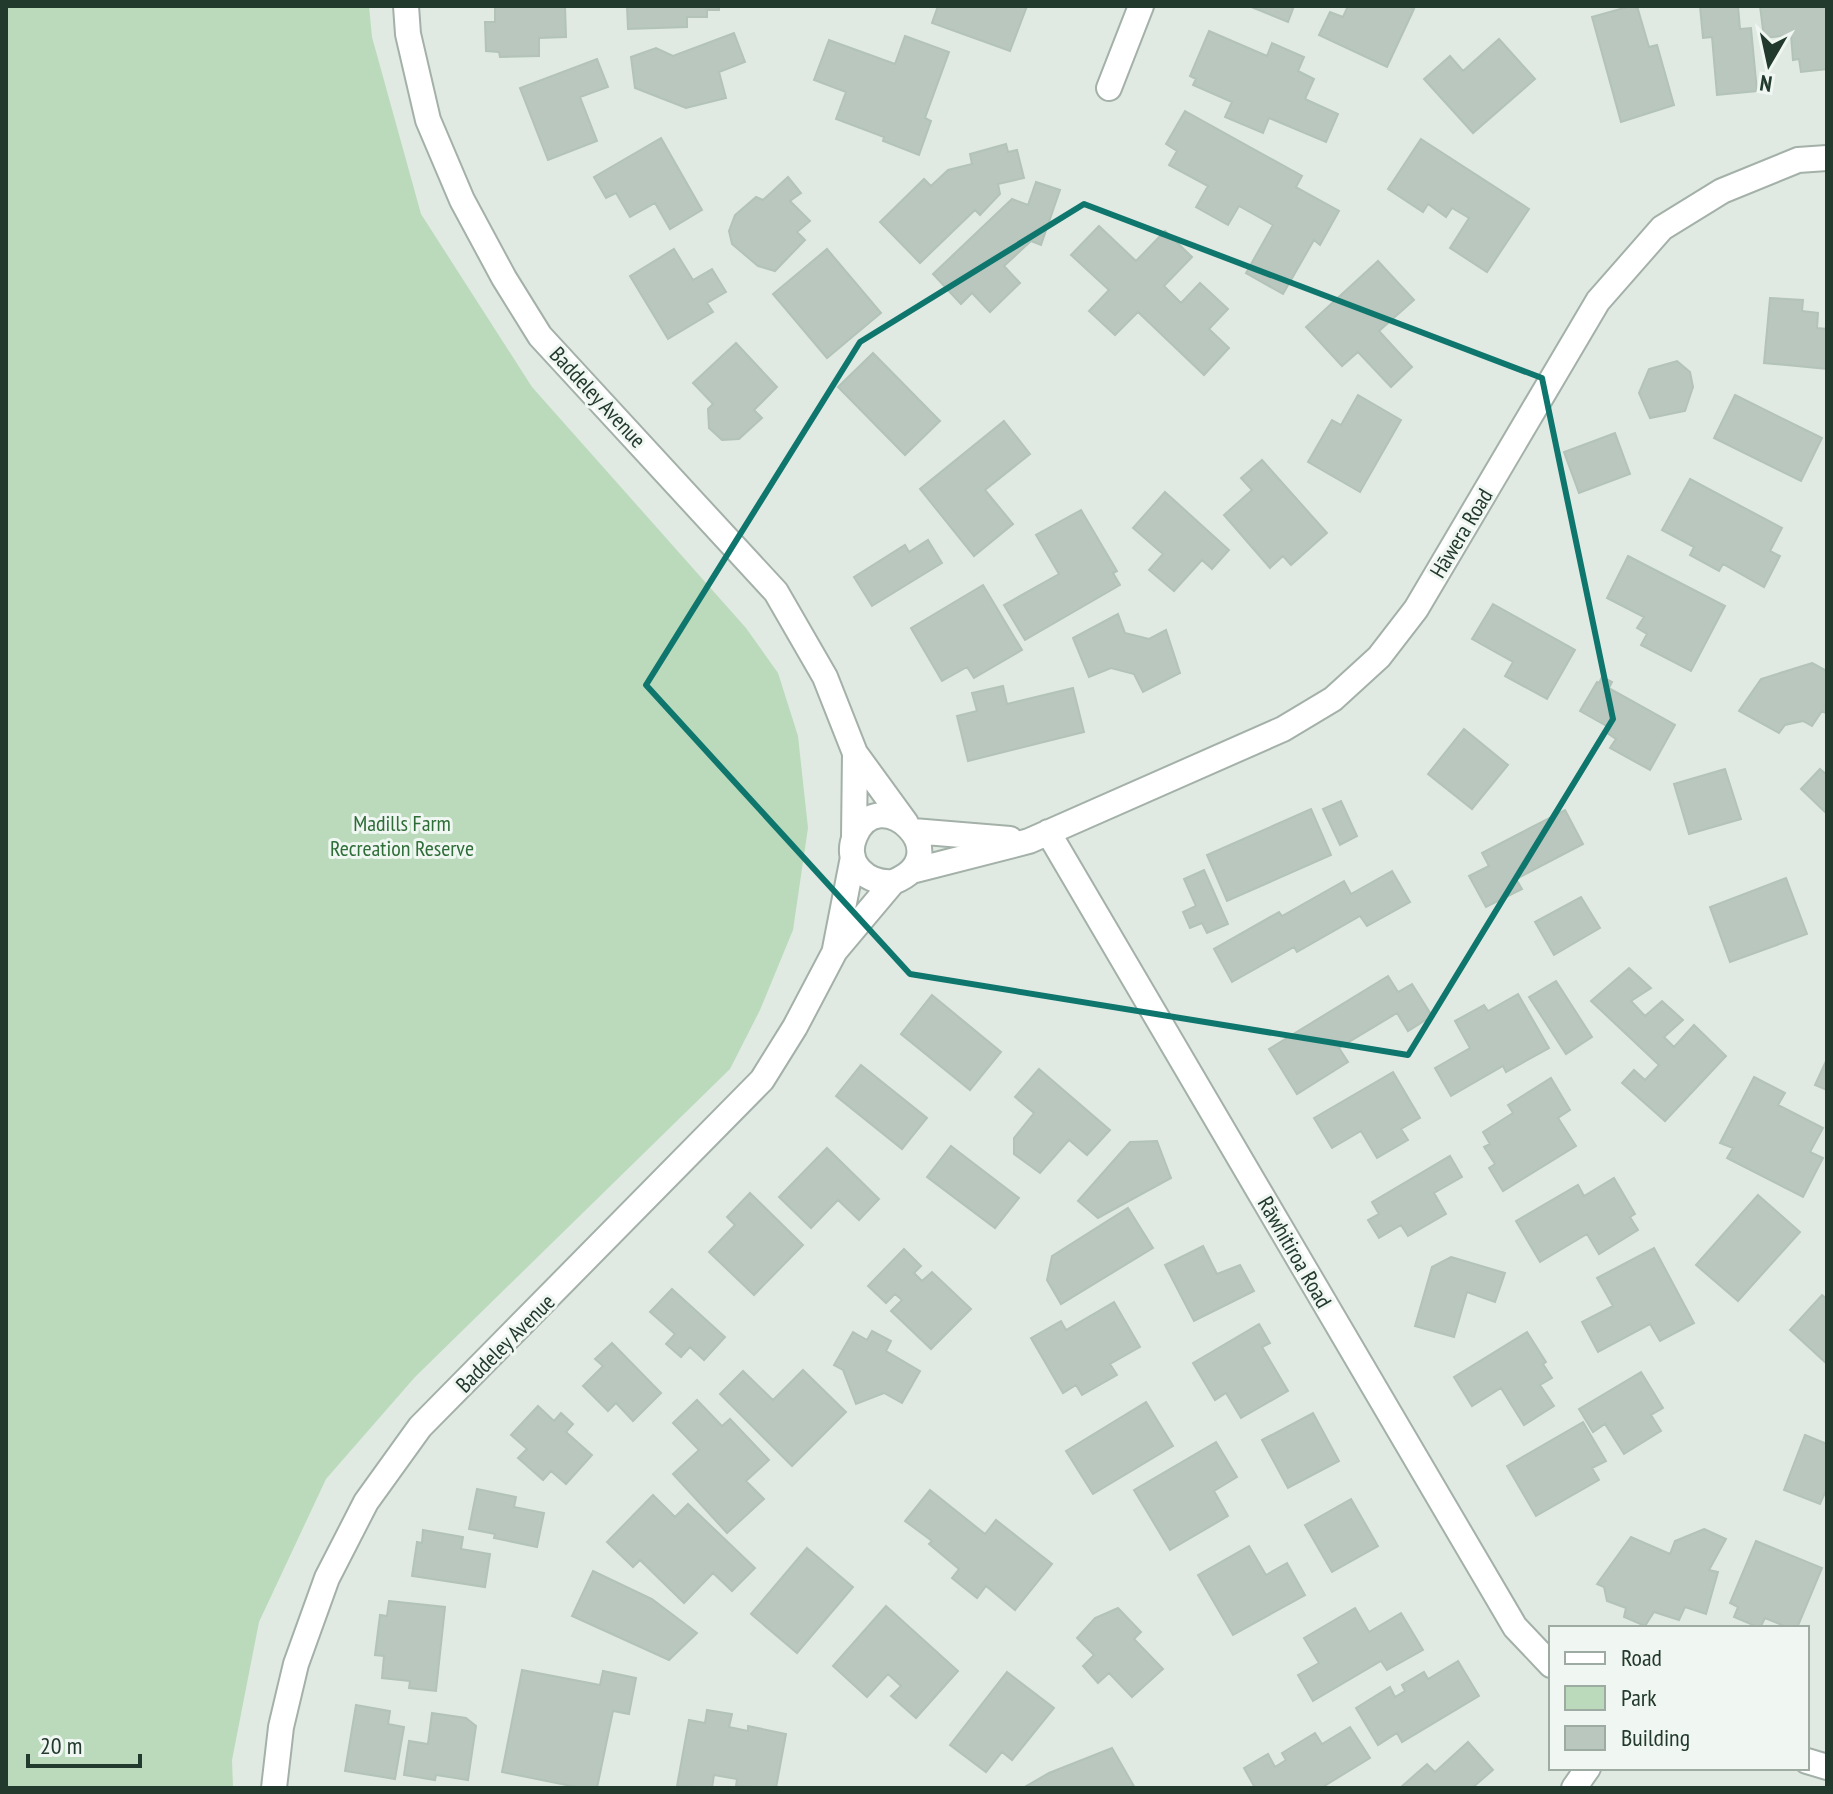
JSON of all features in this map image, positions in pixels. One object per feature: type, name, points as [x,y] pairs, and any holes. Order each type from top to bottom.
[{"type":"street","name":"Baddeley Avenue","points":[[406,6],[408,34],[428,120],[462,200],[504,278],[540,336],[776,592],[825,677],[855,753],[910,827]]},
{"type":"street","points":[[1109,88],[1141,6]]},
{"type":"street","name":"Hāwera Road","points":[[902,876],[1038,836],[1283,729],[1333,699],[1379,657],[1416,609],[1598,301],[1662,228],[1722,191],[1798,160],[1827,158]]},
{"type":"street","name":"Baddeley Avenue","points":[[835,951],[854,847],[855,753]]},
{"type":"street","points":[[887,816],[910,827],[919,850],[917,861],[902,876],[871,880],[856,866],[854,847],[860,828],[877,817],[887,816]]},
{"type":"street","name":"Hāwera Road","points":[[910,827],[1038,836]]},
{"type":"street","name":"Rāwhitiroa Road","points":[[1038,836],[1515,1627],[1549,1663]]},
{"type":"street","name":"Baddeley Avenue","points":[[274,1788],[281,1727],[296,1664],[327,1578],[366,1502],[420,1427],[762,1080],[795,1027],[835,951],[902,876]]},
{"type":"street","points":[[1574,1788],[1587,1770]]},
{"type":"highlighted area","points":[[1084,204],[1542,378],[1613,719],[1408,1055],[910,974],[646,685],[860,342]]},
{"type":"green space","name":"Madills Farm Recreation Reserve","points":[[6,6],[369,6],[372,37],[421,214],[532,387],[746,628],[778,673],[798,736],[808,828],[793,930],[760,1010],[730,1069],[415,1377],[326,1479],[259,1622],[232,1760],[233,1788],[6,1788]]},
{"type":"building","points":[[495,6],[565,6],[566,37],[539,38],[539,56],[500,57],[499,52],[486,51],[485,22],[495,22]]},
{"type":"building","points":[[627,6],[719,6],[719,10],[707,10],[707,17],[687,17],[687,27],[628,29]]},
{"type":"building","points":[[938,6],[1027,6],[1010,51],[932,23]]},
{"type":"building","points":[[1249,6],[1294,6],[1288,22]]},
{"type":"building","points":[[1348,6],[1407,6],[1414,9],[1387,67],[1319,35],[1330,12],[1343,17]]},
{"type":"building","points":[[1637,6],[1649,47],[1657,45],[1674,105],[1621,122],[1592,17]]},
{"type":"building","points":[[1700,6],[1738,6],[1740,29],[1751,28],[1757,91],[1717,95],[1712,37],[1703,38]]},
{"type":"building","points":[[1760,6],[1827,7],[1827,69],[1801,72],[1799,59],[1793,60],[1791,35],[1764,38]]},
{"type":"building","points":[[1209,31],[1267,56],[1272,43],[1304,57],[1298,71],[1314,79],[1305,99],[1338,114],[1326,142],[1269,118],[1263,133],[1225,117],[1232,102],[1193,85],[1196,79],[1190,76]]},
{"type":"building","points":[[734,33],[745,62],[719,72],[726,98],[686,108],[635,88],[631,57],[656,48],[673,56]]},
{"type":"building","points":[[905,36],[949,52],[925,118],[931,121],[919,155],[883,141],[884,137],[836,119],[846,92],[814,80],[829,40],[895,64]]},
{"type":"building","points":[[1499,39],[1535,79],[1473,133],[1424,79],[1450,56],[1463,71]]},
{"type":"building","points":[[597,59],[608,87],[580,97],[597,141],[548,160],[520,88]]},
{"type":"building","points":[[1185,111],[1302,176],[1296,187],[1339,211],[1320,245],[1314,240],[1283,294],[1246,273],[1273,225],[1239,206],[1228,225],[1196,207],[1208,186],[1169,165],[1177,151],[1166,144]]},
{"type":"building","points":[[661,138],[702,210],[670,229],[655,203],[630,217],[616,193],[606,198],[594,177]]},
{"type":"building","points":[[1421,139],[1529,209],[1487,272],[1450,248],[1469,218],[1452,208],[1446,217],[1428,204],[1423,212],[1388,189]]},
{"type":"building","points":[[1006,144],[1008,152],[1017,150],[1024,178],[998,184],[1000,194],[980,215],[975,210],[920,263],[880,222],[924,179],[931,186],[948,170],[972,164],[970,154]]},
{"type":"building","points":[[788,177],[801,193],[790,201],[810,221],[797,232],[805,240],[775,271],[758,266],[732,244],[729,231],[735,215],[756,197],[763,200]]},
{"type":"building","points":[[1036,182],[1060,190],[1041,245],[1031,241],[1004,266],[1020,283],[990,312],[972,293],[961,304],[933,274],[1012,199],[1028,205]]},
{"type":"building","points":[[1099,226],[1136,261],[1165,231],[1192,257],[1164,286],[1181,303],[1200,283],[1228,309],[1209,329],[1229,348],[1204,375],[1138,312],[1115,335],[1089,311],[1109,290],[1071,255]]},
{"type":"building","points":[[674,249],[693,280],[712,269],[726,292],[707,303],[713,312],[668,339],[630,276]]},
{"type":"building","points":[[827,249],[881,313],[827,358],[773,294]]},
{"type":"building","points":[[1378,261],[1414,300],[1379,331],[1412,367],[1391,387],[1358,352],[1342,366],[1306,327]]},
{"type":"building","points":[[1770,298],[1803,300],[1802,311],[1818,313],[1817,328],[1827,329],[1827,369],[1764,363]]},
{"type":"building","points":[[736,343],[777,387],[754,410],[762,418],[739,439],[722,440],[709,428],[708,409],[713,404],[693,383]]},
{"type":"building","points":[[873,353],[940,421],[905,455],[838,387]]},
{"type":"building","points":[[1677,361],[1690,372],[1693,387],[1685,411],[1650,418],[1639,393],[1649,369]]},
{"type":"building","points":[[1358,395],[1401,420],[1360,492],[1308,462],[1332,420],[1341,425]]},
{"type":"building","points":[[1735,395],[1822,438],[1801,481],[1714,438]]},
{"type":"building","points":[[1004,421],[1030,454],[985,490],[1013,524],[974,556],[920,489]]},
{"type":"building","points":[[1615,433],[1630,474],[1579,493],[1564,452]]},
{"type":"building","points":[[1262,460],[1327,533],[1291,565],[1283,556],[1270,568],[1224,515],[1252,490],[1241,478]]},
{"type":"building","points":[[1690,479],[1782,528],[1770,551],[1780,556],[1764,587],[1723,564],[1719,571],[1690,555],[1694,547],[1662,530]]},
{"type":"building","points":[[1165,492],[1229,550],[1212,569],[1202,560],[1174,591],[1149,570],[1163,554],[1133,528]]},
{"type":"building","points":[[1081,510],[1117,571],[1113,573],[1120,585],[1025,640],[1004,605],[1059,574],[1036,535]]},
{"type":"building","points":[[928,540],[942,563],[872,606],[854,577],[905,545],[909,552]]},
{"type":"building","points":[[1628,556],[1725,606],[1691,671],[1641,645],[1647,634],[1637,628],[1644,617],[1607,598]]},
{"type":"building","points":[[983,585],[1022,650],[974,678],[967,667],[942,681],[911,628]]},
{"type":"building","points":[[1493,604],[1575,650],[1547,699],[1505,676],[1513,662],[1472,639]]},
{"type":"building","points":[[1118,614],[1125,633],[1149,639],[1166,630],[1180,673],[1143,692],[1134,674],[1111,668],[1089,677],[1073,638]]},
{"type":"building","points":[[1812,663],[1827,671],[1827,714],[1822,711],[1812,726],[1803,721],[1785,725],[1779,733],[1739,711],[1761,679]]},
{"type":"building","points":[[1602,677],[1612,682],[1609,688],[1675,725],[1650,770],[1610,748],[1616,739],[1607,733],[1610,728],[1580,711]]},
{"type":"building","points":[[1003,686],[1007,704],[1073,688],[1084,732],[968,761],[957,716],[977,711],[972,693]]},
{"type":"building","points":[[1464,729],[1508,765],[1472,809],[1428,774]]},
{"type":"building","points":[[1725,769],[1741,819],[1689,834],[1674,784]]},
{"type":"building","points":[[1820,769],[1827,775],[1827,814],[1801,789]]},
{"type":"building","points":[[1341,801],[1357,836],[1340,845],[1323,809]]},
{"type":"building","points":[[1311,809],[1331,855],[1227,901],[1207,855]]},
{"type":"building","points":[[1565,810],[1583,844],[1516,879],[1522,889],[1486,907],[1469,876],[1489,866],[1482,853]]},
{"type":"building","points":[[1204,870],[1228,924],[1207,933],[1202,923],[1190,928],[1183,912],[1196,906],[1184,879]]},
{"type":"building","points":[[1392,871],[1410,902],[1367,926],[1360,916],[1297,952],[1294,947],[1232,982],[1214,949],[1279,912],[1282,916],[1344,881],[1351,894]]},
{"type":"building","points":[[1786,878],[1807,934],[1730,962],[1710,907]]},
{"type":"building","points":[[1581,897],[1600,928],[1554,955],[1535,922]]},
{"type":"building","points":[[1629,968],[1651,988],[1631,1001],[1645,1016],[1662,1001],[1683,1020],[1664,1037],[1674,1047],[1694,1025],[1726,1056],[1665,1121],[1622,1083],[1634,1070],[1645,1080],[1659,1065],[1591,1001]]},
{"type":"building","points":[[1388,976],[1398,992],[1412,984],[1432,1016],[1408,1031],[1397,1013],[1339,1048],[1348,1062],[1297,1094],[1269,1049]]},
{"type":"building","points":[[1556,981],[1592,1037],[1566,1054],[1529,997]]},
{"type":"building","points":[[1518,994],[1549,1048],[1506,1072],[1503,1066],[1451,1096],[1435,1068],[1470,1048],[1455,1021],[1484,1005],[1488,1011]]},
{"type":"building","points":[[932,995],[1001,1052],[970,1090],[901,1034]]},
{"type":"building","points":[[1827,1059],[1827,1090],[1815,1085]]},
{"type":"building","points":[[861,1065],[927,1118],[902,1149],[836,1096]]},
{"type":"building","points":[[1039,1069],[1110,1130],[1087,1155],[1069,1140],[1040,1173],[1014,1154],[1014,1138],[1034,1113],[1015,1097]]},
{"type":"building","points":[[1393,1072],[1420,1118],[1401,1129],[1408,1140],[1377,1158],[1361,1131],[1332,1148],[1314,1118]]},
{"type":"building","points":[[1754,1077],[1785,1093],[1778,1105],[1823,1128],[1810,1152],[1823,1158],[1803,1197],[1727,1158],[1733,1148],[1720,1143]]},
{"type":"building","points":[[1551,1078],[1570,1110],[1558,1118],[1576,1146],[1503,1191],[1489,1168],[1495,1164],[1484,1147],[1490,1144],[1483,1132],[1513,1113],[1508,1105]]},
{"type":"building","points":[[1157,1141],[1171,1178],[1098,1218],[1078,1201],[1130,1142]]},
{"type":"building","points":[[951,1146],[1019,1198],[995,1228],[927,1177]]},
{"type":"building","points":[[827,1148],[879,1199],[859,1220],[838,1200],[811,1228],[779,1197]]},
{"type":"building","points":[[1450,1156],[1462,1177],[1434,1193],[1446,1214],[1408,1236],[1401,1225],[1379,1238],[1368,1220],[1379,1214],[1372,1202]]},
{"type":"building","points":[[1614,1178],[1635,1214],[1630,1217],[1638,1230],[1599,1254],[1587,1234],[1540,1262],[1516,1221],[1578,1185],[1584,1196]]},
{"type":"building","points":[[750,1193],[803,1245],[754,1295],[709,1252],[735,1225],[727,1217]]},
{"type":"building","points":[[1758,1195],[1800,1232],[1738,1301],[1696,1265]]},
{"type":"building","points":[[1128,1208],[1153,1248],[1061,1304],[1047,1280],[1052,1256]]},
{"type":"building","points":[[1203,1246],[1217,1274],[1240,1265],[1254,1291],[1194,1321],[1165,1265]]},
{"type":"building","points":[[1654,1248],[1694,1323],[1660,1341],[1650,1324],[1598,1352],[1582,1322],[1613,1306],[1597,1278]]},
{"type":"building","points":[[904,1249],[921,1266],[914,1273],[922,1281],[932,1272],[971,1309],[931,1349],[891,1311],[902,1300],[895,1294],[886,1303],[868,1286]]},
{"type":"building","points":[[1451,1257],[1505,1273],[1495,1302],[1467,1292],[1454,1337],[1415,1326],[1432,1267]]},
{"type":"building","points":[[672,1289],[725,1337],[704,1360],[690,1347],[681,1357],[666,1344],[675,1334],[650,1312]]},
{"type":"building","points":[[1822,1295],[1827,1299],[1827,1364],[1790,1330]]},
{"type":"building","points":[[1114,1302],[1140,1347],[1110,1364],[1117,1375],[1082,1395],[1076,1385],[1063,1393],[1031,1338],[1061,1321],[1066,1330]]},
{"type":"building","points":[[1259,1324],[1270,1343],[1262,1347],[1288,1391],[1241,1418],[1226,1393],[1215,1400],[1193,1363]]},
{"type":"building","points":[[872,1331],[891,1341],[886,1351],[920,1371],[902,1403],[884,1393],[856,1404],[843,1370],[834,1365],[853,1332],[867,1340]]},
{"type":"building","points":[[1527,1332],[1552,1378],[1540,1385],[1554,1406],[1524,1425],[1501,1388],[1472,1406],[1454,1377]]},
{"type":"building","points":[[612,1343],[661,1393],[633,1421],[616,1403],[608,1411],[583,1386],[603,1366],[595,1359]]},
{"type":"building","points":[[803,1370],[846,1412],[792,1466],[720,1394],[743,1371],[773,1400]]},
{"type":"building","points":[[1641,1372],[1663,1408],[1651,1415],[1661,1431],[1624,1454],[1605,1424],[1593,1432],[1579,1409]]},
{"type":"building","points":[[697,1400],[722,1426],[730,1419],[769,1460],[746,1481],[764,1499],[727,1533],[673,1474],[699,1450],[673,1423]]},
{"type":"building","points":[[1146,1402],[1173,1446],[1093,1494],[1066,1451]]},
{"type":"building","points":[[538,1406],[554,1421],[561,1413],[573,1424],[566,1432],[592,1455],[566,1484],[551,1471],[543,1480],[518,1458],[527,1449],[511,1435]]},
{"type":"building","points":[[1313,1413],[1339,1461],[1288,1488],[1262,1440]]},
{"type":"building","points":[[1583,1422],[1606,1461],[1592,1468],[1599,1480],[1536,1516],[1507,1466]]},
{"type":"building","points":[[1805,1435],[1827,1444],[1827,1488],[1820,1504],[1784,1490]]},
{"type":"building","points":[[1216,1442],[1237,1477],[1214,1491],[1228,1516],[1170,1550],[1134,1490]]},
{"type":"building","points":[[477,1489],[516,1497],[514,1507],[544,1513],[537,1547],[469,1529]]},
{"type":"building","points":[[930,1490],[985,1534],[996,1520],[1052,1564],[1015,1610],[986,1586],[977,1598],[952,1578],[959,1569],[929,1544],[932,1541],[905,1521]]},
{"type":"building","points":[[653,1495],[675,1517],[688,1504],[755,1568],[732,1591],[713,1573],[684,1603],[640,1560],[633,1567],[607,1542]]},
{"type":"building","points":[[1351,1499],[1378,1546],[1332,1572],[1305,1525]]},
{"type":"building","points":[[1704,1529],[1726,1539],[1709,1570],[1718,1572],[1706,1614],[1685,1607],[1679,1620],[1654,1612],[1645,1626],[1624,1617],[1626,1608],[1607,1601],[1604,1587],[1597,1584],[1631,1537],[1670,1554],[1675,1541]]},
{"type":"building","points":[[423,1530],[463,1537],[461,1549],[490,1554],[485,1587],[412,1576],[417,1542],[422,1543]]},
{"type":"building","points":[[1756,1541],[1822,1568],[1798,1626],[1784,1626],[1765,1618],[1761,1626],[1755,1626],[1734,1617],[1738,1607],[1730,1603]]},
{"type":"building","points":[[1249,1546],[1266,1575],[1287,1563],[1305,1595],[1233,1635],[1198,1575]]},
{"type":"building","points":[[807,1548],[853,1587],[797,1653],[751,1614]]},
{"type":"building","points":[[593,1571],[652,1599],[697,1633],[669,1660],[572,1616]]},
{"type":"building","points":[[389,1601],[445,1607],[436,1691],[409,1688],[410,1681],[382,1678],[384,1656],[375,1655],[380,1615],[387,1616]]},
{"type":"building","points":[[886,1606],[958,1671],[916,1718],[891,1696],[901,1686],[888,1674],[867,1697],[833,1666]]},
{"type":"building","points":[[1118,1608],[1141,1632],[1134,1639],[1163,1669],[1132,1697],[1109,1673],[1098,1683],[1083,1666],[1094,1655],[1077,1638],[1095,1618]]},
{"type":"building","points":[[1355,1608],[1369,1632],[1401,1613],[1423,1650],[1387,1670],[1381,1661],[1313,1701],[1298,1675],[1319,1663],[1304,1638]]},
{"type":"building","points":[[1458,1661],[1479,1696],[1402,1742],[1397,1733],[1378,1745],[1356,1708],[1390,1687],[1395,1697],[1405,1691],[1402,1685],[1424,1672],[1428,1679]]},
{"type":"building","points":[[522,1670],[600,1685],[603,1671],[636,1678],[629,1714],[613,1711],[597,1788],[581,1788],[502,1772]]},
{"type":"building","points":[[1007,1672],[1054,1708],[1012,1760],[1002,1752],[986,1772],[950,1745]]},
{"type":"building","points":[[356,1705],[390,1711],[388,1724],[404,1727],[395,1779],[345,1771]]},
{"type":"building","points":[[707,1710],[732,1714],[729,1727],[748,1731],[748,1726],[786,1734],[776,1788],[736,1786],[737,1779],[714,1775],[712,1788],[677,1786],[689,1720],[705,1723]]},
{"type":"building","points":[[432,1713],[466,1718],[476,1726],[468,1780],[436,1775],[435,1780],[404,1775],[409,1741],[428,1744]]},
{"type":"building","points":[[1350,1727],[1370,1758],[1321,1788],[1255,1788],[1244,1768],[1268,1754],[1275,1767],[1286,1760],[1282,1753],[1315,1733],[1322,1744]]},
{"type":"building","points":[[1468,1742],[1493,1770],[1472,1788],[1400,1788],[1427,1764],[1435,1772]]},
{"type":"building","points":[[1112,1748],[1135,1788],[1023,1788],[1049,1773]]}]
